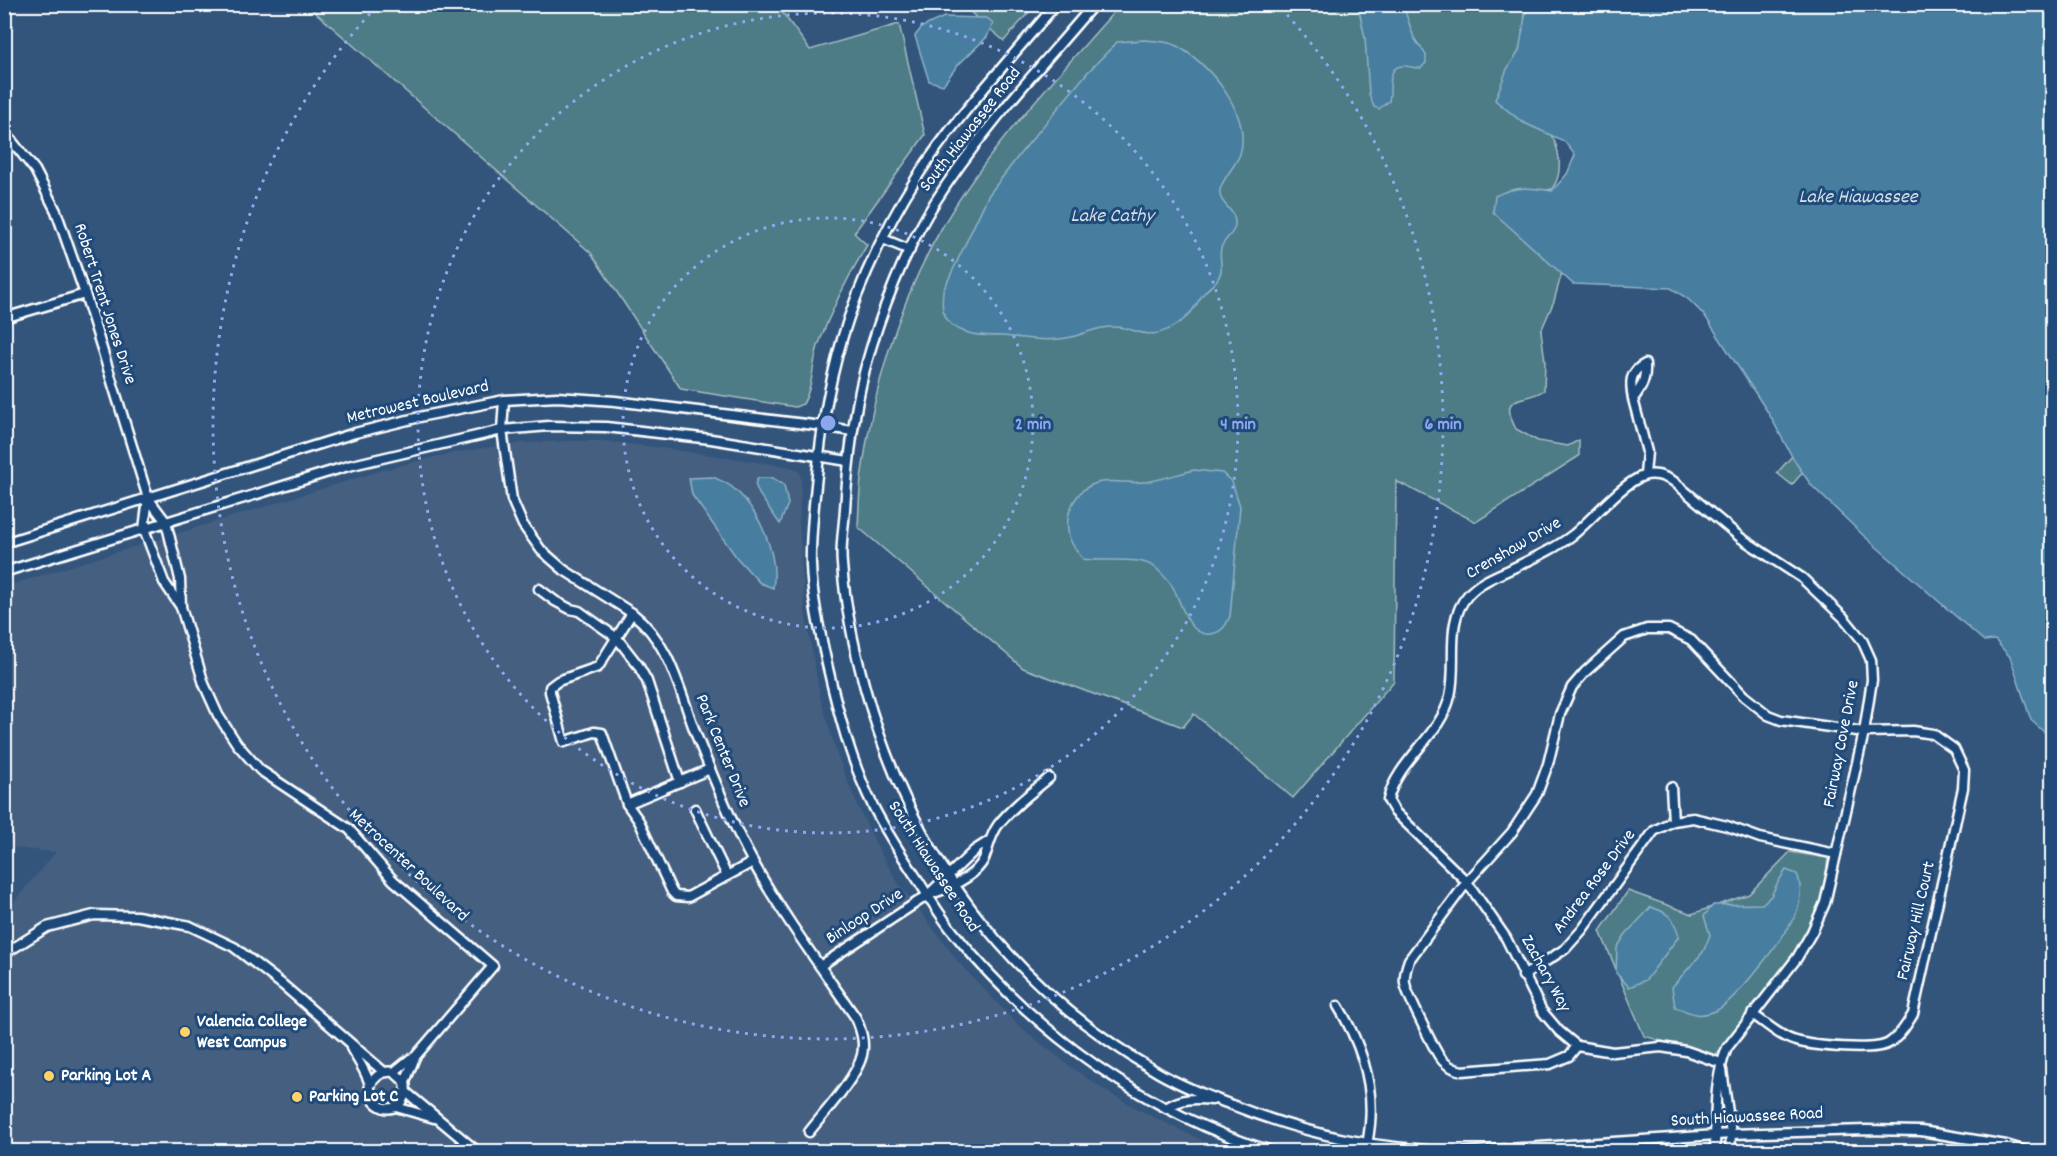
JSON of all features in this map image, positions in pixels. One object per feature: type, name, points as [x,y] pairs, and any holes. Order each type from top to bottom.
[{"type":"street","name":"South Hiawassee Road","points":[[1056,4],[950,132],[918,176],[883,239],[856,298],[833,367],[822,426],[811,566],[819,627],[833,692],[853,757],[873,806],[951,930],[979,963],[1029,1012],[1096,1066],[1166,1108],[1209,1128],[1274,1152]]},
{"type":"street","name":"South Hiawassee Road","points":[[1094,4],[964,160],[935,202],[910,250],[879,326],[865,369],[848,461],[841,560],[848,612],[875,722],[893,774],[914,816],[974,915],[1040,987],[1079,1020],[1119,1049],[1163,1076],[1271,1121],[1367,1149],[1463,1152],[1731,1134],[1866,1130],[1921,1131],[2006,1145],[2029,1152]]},
{"type":"street","name":"Robert Trent Jones Drive","points":[[4,130],[34,170],[56,211],[85,294],[148,498],[166,522]]},
{"type":"street","points":[[883,239],[910,250]]},
{"type":"street","points":[[4,318],[85,294]]},
{"type":"street","name":"Metrowest Boulevard","points":[[4,543],[356,433],[504,400],[557,397],[615,400],[822,426],[852,432]]},
{"type":"street","points":[[1633,399],[1647,452],[1645,475]]},
{"type":"street","name":"Park Center Drive","points":[[504,400],[502,430],[512,500],[523,525],[541,550],[564,570],[633,613],[660,643],[673,668],[723,804],[753,862],[783,912],[856,1018],[863,1035],[863,1054],[857,1070],[809,1132]]},
{"type":"street","points":[[4,572],[348,466],[502,430],[549,426],[606,427],[819,455],[848,461]]},
{"type":"street","name":"Fairway Cove Drive","points":[[1645,475],[1660,475],[1673,481],[1741,538],[1802,578],[1840,614],[1862,640],[1871,660],[1872,680],[1864,732],[1825,903],[1797,958],[1726,1048],[1716,1087],[1715,1152]]},
{"type":"street","name":"Crenshaw Drive","points":[[1467,882],[1395,812],[1388,800],[1391,784],[1443,715],[1450,696],[1454,631],[1459,610],[1468,595],[1484,582],[1550,550],[1601,511],[1630,482],[1645,475]]},
{"type":"street","name":"Robert Trent Jones Drive","points":[[144,529],[148,498]]},
{"type":"street","name":"Metrocenter Boulevard","points":[[166,522],[180,579],[181,607],[204,684],[218,715],[237,744],[260,770],[349,829],[393,880],[493,966],[416,1057],[405,1082]]},
{"type":"street","name":"Metrocenter Boulevard","points":[[144,529],[164,582],[181,607]]},
{"type":"street","points":[[539,589],[562,605],[579,611],[617,638],[638,665],[647,681],[680,782]]},
{"type":"street","points":[[633,613],[598,667],[558,681],[550,687],[564,742],[594,732],[602,733],[627,804],[639,821],[672,892],[676,896],[688,897],[753,862]]},
{"type":"street","name":"Fairway Hill Court","points":[[1577,1046],[1569,1056],[1550,1064],[1462,1071],[1452,1069],[1439,1057],[1405,986],[1405,971],[1409,960],[1467,882],[1512,832],[1538,794],[1560,714],[1572,687],[1624,637],[1647,629],[1669,629],[1691,640],[1744,696],[1768,715],[1794,723],[1864,732],[1913,731],[1933,734],[1954,749],[1964,770],[1963,788],[1913,1014],[1904,1029],[1888,1044],[1870,1049],[1795,1041],[1780,1034],[1752,1014]]},
{"type":"street","points":[[627,804],[710,769]]},
{"type":"street","points":[[928,895],[955,886],[983,860],[989,841],[1007,815],[1049,778]]},
{"type":"street","points":[[1671,787],[1673,821],[1693,818],[1760,837],[1836,854]]},
{"type":"street","points":[[695,809],[727,876]]},
{"type":"street","name":"Andrea Rose Drive","points":[[1523,976],[1564,949],[1582,930],[1654,831],[1673,821]]},
{"type":"street","points":[[928,895],[975,850],[989,841]]},
{"type":"street","name":"Zachary Way","points":[[1467,882],[1506,938],[1542,1011],[1559,1031],[1577,1046]]},
{"type":"street","name":"Binloop Drive","points":[[820,966],[928,895]]},
{"type":"street","points":[[4,954],[47,927],[94,915],[137,916],[190,926],[234,947],[384,1072]]},
{"type":"street","points":[[1338,1006],[1354,1038],[1369,1079],[1371,1107],[1367,1149]]},
{"type":"street","points":[[347,1043],[363,1070],[371,1095],[377,1104],[387,1108],[396,1107],[443,1121]]},
{"type":"street","points":[[1577,1046],[1613,1052],[1661,1047],[1721,1063],[1731,1134],[1731,1152]]},
{"type":"street","name":"Metrocenter Boulevard","points":[[394,1072],[416,1057]]},
{"type":"street","points":[[370,1086],[374,1079],[384,1072],[394,1072],[405,1082],[406,1092],[403,1100],[396,1107]]},
{"type":"street","points":[[406,1092],[478,1152]]},
{"type":"street","points":[[1166,1108],[1177,1101],[1191,1098],[1218,1100]]},
{"type":"shaded area","points":[[565,441],[602,441],[662,448],[791,467],[800,473],[799,523],[805,612],[820,696],[837,755],[858,807],[897,881],[960,964],[1019,1026],[1072,1068],[1109,1093],[1224,1151],[5,1151],[5,912],[56,852],[5,847],[4,587],[383,470],[477,449]]},
{"type":"green space","points":[[307,5],[777,5],[810,50],[899,24],[925,135],[854,233],[867,245],[840,294],[823,333],[816,353],[809,390],[803,404],[795,407],[681,389],[591,253]]},
{"type":"green space","points":[[962,5],[1035,5],[1004,41]]},
{"type":"green space","points":[[1120,5],[1522,5],[1549,132],[1558,152],[1559,168],[1556,183],[1552,189],[1542,191],[1566,258],[1554,301],[1541,331],[1545,361],[1544,390],[1516,400],[1510,409],[1516,429],[1538,441],[1568,446],[1579,440],[1579,456],[1476,522],[1396,481],[1394,681],[1293,798],[1194,714],[1183,727],[1023,668],[858,527],[867,440],[882,376],[902,313],[928,253],[944,224],[983,166],[1050,84]]},
{"type":"green space","points":[[1793,455],[1807,467],[1792,485],[1777,473]]},
{"type":"green space","points":[[1790,852],[1828,858],[1822,908],[1790,966],[1731,1035],[1763,1009],[1714,1056],[1644,1036],[1600,931],[1628,891],[1692,914],[1749,894]]},
{"type":"water","points":[[1358,5],[1403,5],[1414,38],[1426,55],[1426,63],[1421,68],[1401,66],[1393,71],[1389,101],[1379,109],[1374,107],[1369,94],[1365,38]]},
{"type":"water","name":"Lake Hiawassee","points":[[1527,5],[2052,5],[2052,730],[2044,732],[2031,720],[2010,657],[1995,640],[1984,641],[1864,536],[1811,485],[1794,460],[1769,414],[1705,316],[1688,299],[1671,288],[1573,284],[1493,212],[1495,196],[1509,190],[1523,188],[1552,191],[1567,174],[1575,155],[1564,141],[1522,122],[1495,100],[1507,69],[1519,51]]},
{"type":"water","points":[[944,17],[987,18],[993,23],[987,37],[957,66],[943,85],[929,81],[915,36],[922,27]]},
{"type":"water","name":"Lake Cathy","points":[[1144,40],[1175,45],[1201,64],[1225,91],[1240,122],[1242,139],[1240,154],[1220,190],[1221,198],[1234,217],[1235,227],[1221,248],[1221,271],[1218,278],[1183,320],[1159,333],[1141,333],[1114,327],[1067,338],[1043,340],[976,335],[956,328],[944,314],[943,291],[988,196],[1087,73],[1117,42]]},
{"type":"water","points":[[1194,470],[1222,473],[1232,482],[1240,506],[1230,616],[1223,628],[1211,634],[1196,630],[1186,617],[1172,586],[1153,566],[1129,560],[1083,559],[1071,543],[1068,531],[1068,516],[1074,501],[1090,486],[1108,481],[1150,481]]},
{"type":"water","points":[[713,477],[733,488],[759,520],[773,561],[773,588],[760,583],[737,558],[692,495],[689,478]]},
{"type":"water","points":[[758,478],[773,478],[784,485],[788,504],[780,524],[759,494],[755,484]]},
{"type":"water","points":[[1786,870],[1797,874],[1799,879],[1800,892],[1797,911],[1760,966],[1723,1006],[1715,1011],[1690,1013],[1675,1007],[1672,987],[1703,952],[1710,935],[1704,916],[1713,905],[1762,904],[1771,896]]},
{"type":"water","points":[[1651,907],[1670,917],[1679,936],[1646,980],[1629,987],[1616,973],[1617,948],[1625,935]]},
{"type":"place","name":"Valencia College West Campus","points":[[185,1032]]},
{"type":"place","name":"Parking Lot A","points":[[49,1076]]},
{"type":"place","name":"Parking Lot C","points":[[297,1097]]}]
